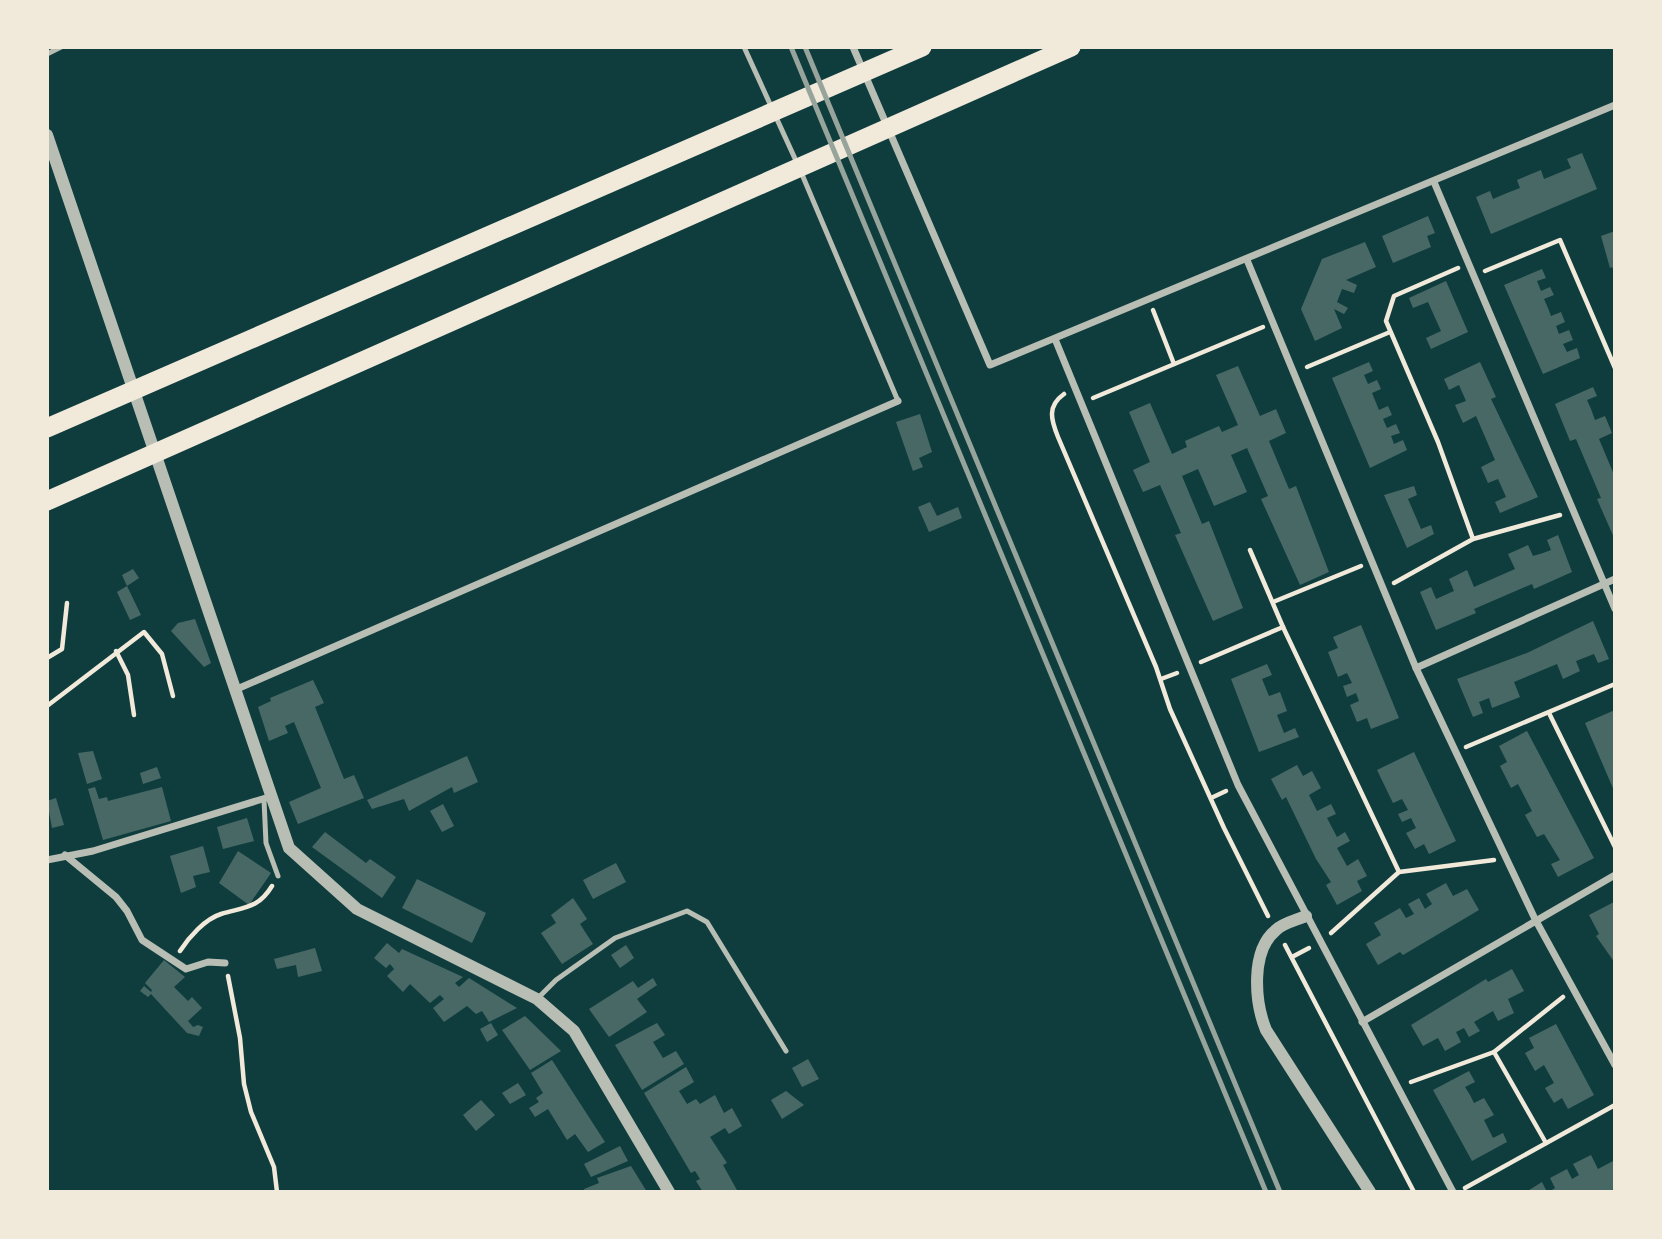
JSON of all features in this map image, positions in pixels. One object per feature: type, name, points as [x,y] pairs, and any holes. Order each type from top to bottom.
[{"type":"highway","points":[[51,426],[922,47]]},
{"type":"highway","points":[[47,501],[1071,47]]},
{"type":"street","points":[[853,47],[990,365],[1150,301],[1615,105]]},
{"type":"street","points":[[47,135],[192,567],[237,689],[266,798],[289,848],[357,909],[537,999],[573,1031],[669,1192]]},
{"type":"street","points":[[1434,182],[1615,609]]},
{"type":"street","points":[[1247,260],[1416,668],[1535,919],[1615,1065]]},
{"type":"street","points":[[1055,339],[1238,785],[1455,1192]]},
{"type":"street","points":[[237,689],[898,401]]},
{"type":"street","points":[[1416,668],[1615,579]]},
{"type":"street","points":[[47,860],[93,851],[266,798]]},
{"type":"street","points":[[65,855],[116,897],[127,911],[142,940],[186,969],[208,962],[225,963]]},
{"type":"street","points":[[1362,1022],[1535,919],[1615,875]]},
{"type":"street","points":[[1306,916],[1276,930],[1266,944],[1258,971],[1256,996],[1260,1015],[1266,1030],[1370,1192]]},
{"type":"lane","points":[[47,54],[61,47]]},
{"type":"lane","points":[[744,47],[898,401]]},
{"type":"lane","points":[[266,798],[266,843],[278,876]]},
{"type":"lane","points":[[537,999],[556,980],[615,938],[687,911],[707,922],[786,1051]]},
{"type":"path","points":[[1474,275],[1560,240],[1615,368]]},
{"type":"path","points":[[1469,264],[1394,296],[1386,321],[1438,442],[1473,539]]},
{"type":"path","points":[[1150,301],[1174,364]]},
{"type":"path","points":[[1081,403],[1273,323]]},
{"type":"path","points":[[1294,373],[1390,332]]},
{"type":"path","points":[[1075,389],[1055,402],[1051,411],[1052,423],[1088,514],[1156,667],[1170,709],[1224,828],[1414,1192]]},
{"type":"path","points":[[1383,589],[1473,539],[1574,511]]},
{"type":"path","points":[[1250,550],[1283,627],[1399,872]]},
{"type":"path","points":[[1273,602],[1372,562]]},
{"type":"path","points":[[47,658],[62,649],[67,603]]},
{"type":"path","points":[[1189,667],[1283,627]]},
{"type":"path","points":[[47,706],[144,632],[162,654],[173,696]]},
{"type":"path","points":[[116,651],[128,675],[134,715]]},
{"type":"path","points":[[1456,752],[1615,684]]},
{"type":"path","points":[[1549,713],[1615,847]]},
{"type":"path","points":[[1292,957],[1320,942],[1399,872],[1506,859]]},
{"type":"path","points":[[174,961],[203,925],[219,915],[249,909],[268,892],[278,876]]},
{"type":"path","points":[[225,963],[240,1038],[244,1083],[251,1112],[274,1167],[278,1192]]},
{"type":"path","points":[[1397,1087],[1494,1052],[1573,989]]},
{"type":"path","points":[[1494,1052],[1546,1143]]},
{"type":"path","points":[[1455,1192],[1615,1105]]},
{"type":"building","points":[[1582,153],[1597,189],[1491,234],[1476,197],[1490,191],[1493,199],[1520,188],[1517,180],[1541,170],[1544,179],[1571,168],[1567,159]]},
{"type":"building","points":[[1428,216],[1435,233],[1427,236],[1431,247],[1393,263],[1382,236]]},
{"type":"building","points":[[1615,231],[1614,272],[1612,267],[1610,268],[1601,236]]},
{"type":"building","points":[[1365,242],[1376,267],[1346,280],[1357,285],[1354,293],[1342,289],[1337,302],[1348,308],[1344,314],[1334,309],[1342,328],[1315,341],[1301,309],[1322,259]]},
{"type":"building","points":[[1542,269],[1546,278],[1537,281],[1541,291],[1550,287],[1554,295],[1544,299],[1551,316],[1561,312],[1565,322],[1556,326],[1559,334],[1569,330],[1573,340],[1563,344],[1567,352],[1577,348],[1580,358],[1543,374],[1504,285]]},
{"type":"building","points":[[1446,281],[1468,332],[1431,349],[1426,338],[1441,331],[1428,302],[1413,308],[1409,298]]},
{"type":"building","points":[[1369,362],[1373,371],[1364,375],[1368,384],[1377,380],[1381,389],[1372,393],[1379,410],[1388,406],[1392,415],[1383,419],[1387,428],[1396,424],[1400,433],[1391,436],[1394,444],[1403,440],[1407,450],[1370,468],[1332,378]]},
{"type":"building","points":[[1480,362],[1496,397],[1491,399],[1538,497],[1500,513],[1495,502],[1506,497],[1498,479],[1488,483],[1481,467],[1495,460],[1476,416],[1463,423],[1455,405],[1466,401],[1459,385],[1449,390],[1444,379]]},
{"type":"building","points":[[1238,366],[1260,416],[1276,409],[1286,433],[1269,441],[1289,489],[1296,486],[1329,572],[1300,585],[1261,499],[1268,496],[1247,448],[1231,455],[1247,492],[1214,506],[1198,469],[1182,476],[1202,524],[1209,521],[1243,608],[1213,621],[1175,535],[1181,533],[1160,485],[1143,492],[1133,470],[1150,462],[1129,412],[1150,403],[1172,454],[1187,447],[1185,441],[1219,426],[1222,432],[1238,425],[1216,375]]},
{"type":"building","points":[[1593,387],[1597,396],[1587,400],[1595,420],[1605,416],[1612,433],[1599,439],[1615,477],[1615,540],[1576,439],[1570,441],[1555,404]]},
{"type":"building","points":[[920,414],[932,452],[919,458],[923,467],[913,471],[896,422]]},
{"type":"building","points":[[1414,486],[1417,495],[1408,499],[1421,529],[1431,525],[1434,534],[1407,548],[1384,495]]},
{"type":"building","points":[[930,502],[937,516],[958,507],[962,518],[929,532],[918,507]]},
{"type":"building","points":[[1558,535],[1572,572],[1534,589],[1532,584],[1474,609],[1476,613],[1436,630],[1420,592],[1431,587],[1436,599],[1454,591],[1449,579],[1467,570],[1474,587],[1515,569],[1508,554],[1528,545],[1533,556],[1551,550],[1547,540]]},
{"type":"building","points":[[133,569],[139,578],[127,586],[122,575]]},
{"type":"building","points":[[127,586],[141,615],[130,620],[117,592]]},
{"type":"building","points":[[195,619],[211,663],[204,667],[171,631],[178,623]]},
{"type":"building","points":[[1593,621],[1609,659],[1598,663],[1594,654],[1576,661],[1580,671],[1563,679],[1557,664],[1514,682],[1520,697],[1492,708],[1489,698],[1479,702],[1483,713],[1473,717],[1457,679],[1527,653]]},
{"type":"building","points":[[1361,625],[1399,718],[1371,729],[1367,718],[1357,722],[1350,705],[1359,701],[1356,693],[1347,697],[1343,686],[1352,683],[1347,673],[1338,677],[1328,652],[1338,648],[1333,637]]},
{"type":"building","points":[[1267,664],[1272,675],[1262,679],[1269,696],[1280,692],[1287,711],[1277,715],[1284,733],[1295,728],[1299,737],[1259,752],[1231,679]]},
{"type":"building","points":[[313,680],[324,703],[315,707],[344,779],[354,775],[364,798],[298,824],[289,802],[321,788],[294,722],[285,726],[288,733],[269,741],[258,707],[271,701],[270,698]]},
{"type":"building","points":[[1615,710],[1615,793],[1585,723]]},
{"type":"building","points":[[1527,731],[1594,858],[1558,877],[1551,864],[1560,860],[1544,834],[1537,837],[1525,815],[1532,811],[1518,784],[1511,788],[1500,766],[1507,762],[1499,746]]},
{"type":"building","points":[[93,751],[102,779],[87,784],[78,753]]},
{"type":"building","points":[[1414,752],[1456,841],[1429,854],[1424,844],[1415,849],[1406,833],[1416,828],[1411,818],[1402,822],[1398,814],[1408,810],[1402,799],[1393,803],[1377,770]]},
{"type":"building","points":[[467,756],[478,782],[454,793],[452,787],[409,811],[404,799],[372,809],[367,800]]},
{"type":"building","points":[[1297,765],[1303,776],[1312,771],[1321,788],[1309,795],[1317,811],[1331,804],[1336,814],[1327,818],[1337,837],[1345,832],[1350,841],[1337,848],[1347,866],[1358,859],[1367,876],[1357,881],[1362,891],[1337,905],[1326,885],[1331,882],[1316,859],[1286,797],[1282,800],[1271,779]]},
{"type":"building","points":[[157,767],[161,778],[143,784],[140,773]]},
{"type":"building","points":[[95,787],[99,799],[107,797],[108,801],[162,787],[171,821],[103,840],[88,789]]},
{"type":"building","points":[[56,798],[64,825],[52,828],[47,801]]},
{"type":"building","points":[[443,804],[454,826],[442,832],[430,811]]},
{"type":"building","points":[[247,818],[254,841],[223,849],[217,827]]},
{"type":"building","points":[[325,832],[366,863],[370,859],[396,877],[382,898],[312,847]]},
{"type":"building","points":[[203,846],[210,872],[193,876],[196,887],[181,893],[170,856]]},
{"type":"building","points":[[238,851],[271,873],[249,905],[219,883]]},
{"type":"building","points":[[616,863],[626,882],[593,899],[583,880]]},
{"type":"building","points":[[417,879],[486,913],[472,943],[402,908]]},
{"type":"building","points":[[1446,883],[1453,896],[1467,889],[1479,910],[1403,955],[1400,952],[1378,965],[1366,944],[1381,935],[1374,923],[1400,908],[1406,918],[1414,914],[1408,904],[1419,898],[1425,909],[1432,904],[1426,894]]},
{"type":"building","points":[[573,898],[587,919],[580,924],[593,944],[562,964],[541,933],[556,923],[551,915]]},
{"type":"building","points":[[1614,902],[1615,963],[1596,936],[1599,934],[1589,915]]},
{"type":"building","points":[[387,943],[399,953],[402,949],[463,977],[455,983],[459,987],[469,978],[517,1008],[489,1022],[482,1011],[476,1014],[467,1006],[444,1022],[433,1008],[444,999],[440,995],[430,1003],[410,984],[403,992],[387,976],[394,969],[390,964],[386,968],[374,958]]},
{"type":"building","points":[[626,945],[634,958],[620,968],[611,955]]},
{"type":"building","points":[[315,948],[322,971],[298,977],[296,965],[277,969],[274,959]]},
{"type":"building","points":[[164,960],[185,977],[174,987],[188,1001],[192,997],[202,1008],[188,1021],[193,1027],[203,1027],[199,1036],[187,1033],[151,994],[148,997],[140,991],[144,986],[151,992],[145,983]]},
{"type":"building","points":[[1512,969],[1524,991],[1508,999],[1514,1013],[1498,1021],[1493,1011],[1474,1022],[1480,1031],[1469,1037],[1464,1028],[1456,1032],[1461,1042],[1445,1051],[1438,1038],[1423,1046],[1411,1025],[1486,979],[1488,982]]},
{"type":"building","points":[[653,978],[657,985],[637,999],[647,1012],[609,1037],[589,1009],[633,981],[638,988]]},
{"type":"building","points":[[525,1016],[561,1051],[530,1070],[502,1030]]},
{"type":"building","points":[[491,1023],[498,1035],[487,1042],[480,1029]]},
{"type":"building","points":[[657,1023],[665,1035],[653,1042],[663,1058],[676,1051],[684,1064],[642,1090],[615,1045]]},
{"type":"building","points":[[1556,1024],[1594,1095],[1568,1109],[1562,1098],[1554,1103],[1545,1088],[1554,1083],[1544,1065],[1535,1071],[1525,1053],[1534,1048],[1529,1038]]},
{"type":"building","points":[[808,1059],[819,1079],[802,1087],[792,1068]]},
{"type":"building","points":[[552,1060],[605,1142],[588,1152],[575,1134],[567,1140],[548,1109],[535,1117],[529,1108],[539,1102],[536,1098],[543,1093],[531,1073]]},
{"type":"building","points":[[686,1067],[694,1082],[679,1091],[687,1104],[696,1099],[700,1104],[715,1095],[724,1113],[732,1108],[742,1126],[729,1134],[725,1128],[710,1137],[727,1163],[723,1165],[738,1192],[703,1192],[696,1181],[700,1179],[695,1171],[691,1173],[644,1093]]},
{"type":"building","points":[[1469,1071],[1475,1082],[1465,1087],[1474,1103],[1484,1098],[1494,1115],[1484,1120],[1493,1138],[1503,1133],[1507,1142],[1472,1161],[1433,1090]]},
{"type":"building","points":[[518,1083],[526,1095],[510,1104],[502,1093]]},
{"type":"building","points":[[786,1091],[804,1105],[782,1119],[771,1100]]},
{"type":"building","points":[[481,1100],[495,1115],[476,1131],[463,1115]]},
{"type":"building","points":[[620,1146],[628,1161],[591,1177],[584,1164]]},
{"type":"building","points":[[1591,1155],[1598,1169],[1615,1160],[1615,1188],[1609,1192],[1549,1192],[1555,1188],[1550,1178],[1567,1169],[1572,1179],[1579,1175],[1573,1164]]},
{"type":"building","points":[[631,1166],[647,1192],[585,1192],[584,1189],[599,1183],[597,1178]]},
{"type":"building","points":[[1542,1182],[1547,1192],[1526,1192]]},
{"type":"railway","points":[[791,47],[1266,1192]]},
{"type":"railway","points":[[805,47],[1280,1192]]}]
